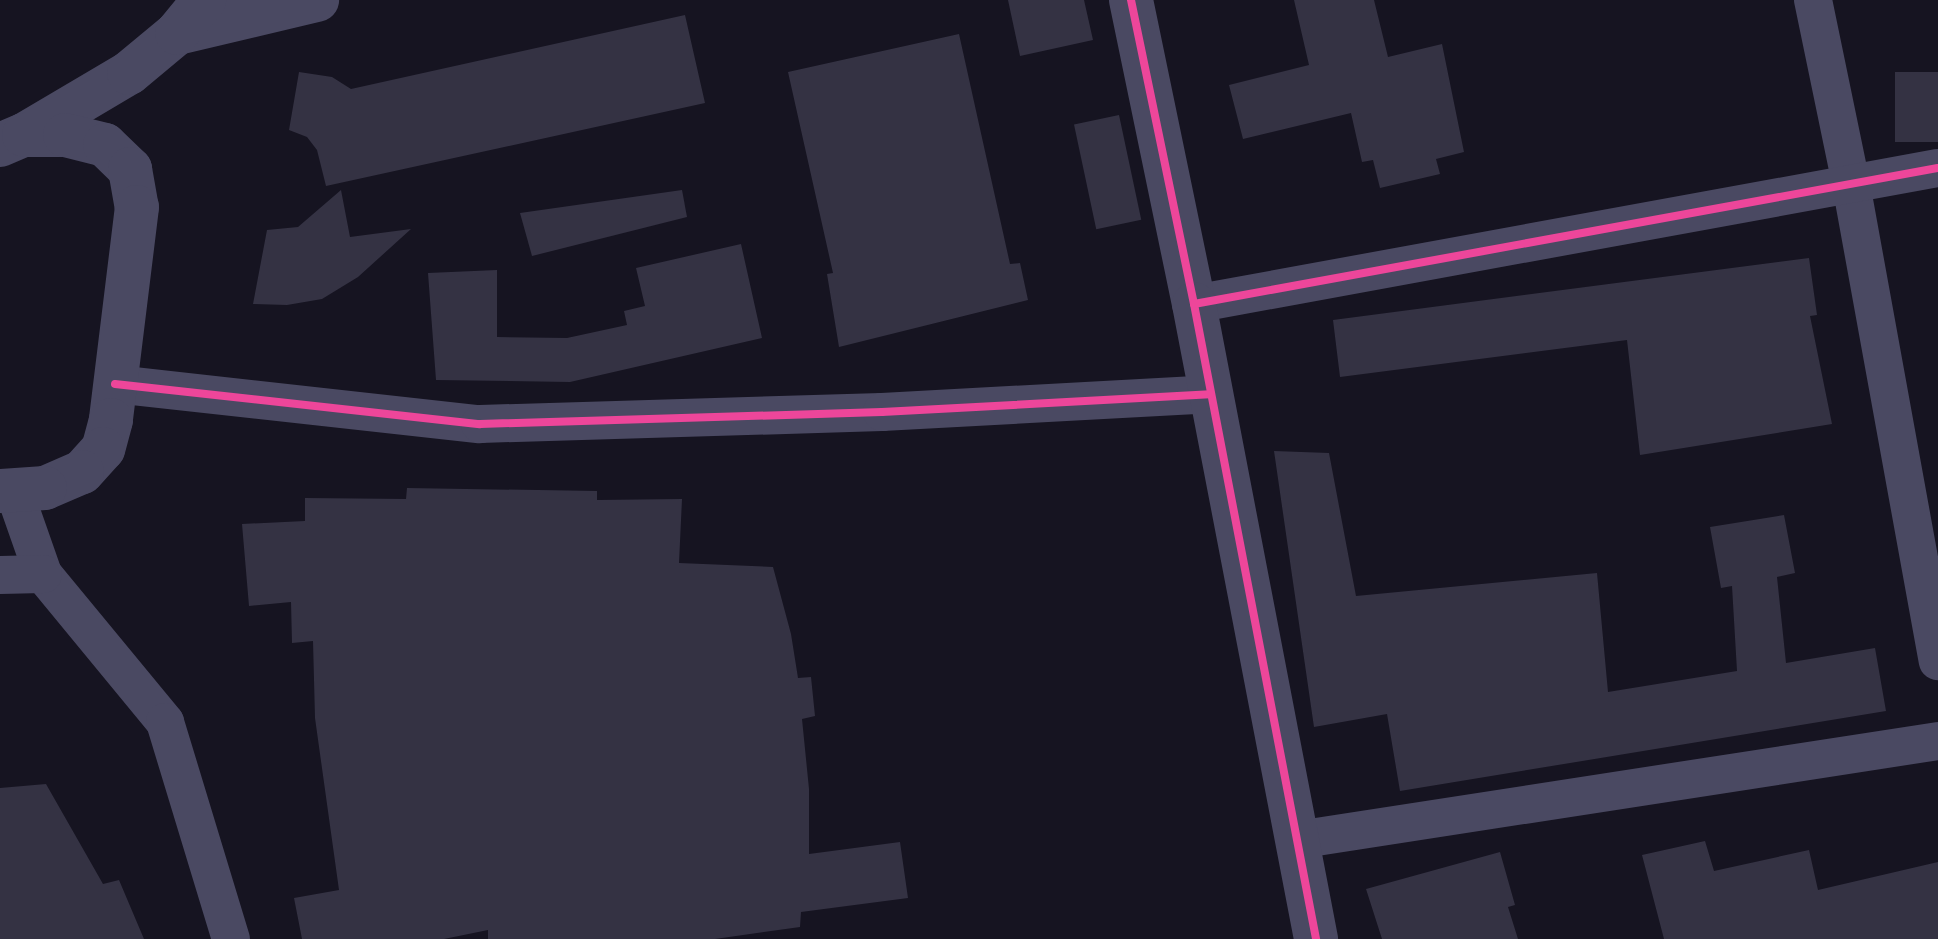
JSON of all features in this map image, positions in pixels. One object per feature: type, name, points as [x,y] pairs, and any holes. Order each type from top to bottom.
[{"type":"street","points":[[12,140],[129,73],[191,16],[317,0]]},
{"type":"street","points":[[1131,0],[1194,304],[1316,939]]},
{"type":"street","points":[[1813,0],[1851,184],[1938,661]]},
{"type":"street","points":[[12,140],[65,135],[105,145],[130,169],[137,207],[115,384],[103,449],[82,472],[20,490],[43,574],[165,722],[231,939]]},
{"type":"street","points":[[1194,304],[1938,168]]},
{"type":"street","points":[[115,384],[480,424],[882,412],[1210,394]]},
{"type":"street","points":[[0,575],[43,574]]},
{"type":"street","points":[[1297,840],[1938,741]]},
{"type":"building","points":[[1008,0],[1084,0],[1093,40],[1020,56]]},
{"type":"building","points":[[1294,0],[1374,0],[1388,57],[1442,44],[1464,152],[1436,159],[1440,174],[1380,188],[1373,160],[1362,162],[1351,113],[1243,139],[1229,85],[1309,65]]},
{"type":"building","points":[[685,15],[705,103],[326,186],[317,150],[307,137],[289,130],[299,72],[332,77],[351,89]]},
{"type":"building","points":[[959,34],[1010,264],[1020,263],[1028,300],[839,347],[827,274],[833,273],[788,72]]},
{"type":"building","points":[[1895,72],[1938,72],[1938,142],[1895,142]]},
{"type":"building","points":[[1119,115],[1141,220],[1096,229],[1074,125]]},
{"type":"building","points":[[341,190],[350,237],[411,229],[358,277],[322,299],[287,305],[253,304],[267,230],[298,227]]},
{"type":"building","points":[[682,190],[687,217],[532,256],[520,213]]},
{"type":"building","points":[[741,244],[762,338],[570,382],[436,380],[428,273],[497,270],[497,337],[567,338],[627,325],[624,311],[645,306],[636,268]]},
{"type":"building","points":[[1809,258],[1817,315],[1810,316],[1832,424],[1640,455],[1627,340],[1340,377],[1333,320]]},
{"type":"building","points":[[1274,451],[1329,453],[1356,596],[1597,573],[1608,692],[1737,671],[1732,586],[1721,588],[1710,527],[1784,515],[1795,573],[1777,577],[1786,663],[1875,648],[1886,711],[1400,791],[1387,714],[1314,727]]},
{"type":"building","points":[[407,488],[597,491],[597,500],[682,499],[679,563],[773,567],[791,634],[798,678],[811,677],[815,716],[802,719],[809,789],[809,854],[900,842],[908,898],[801,912],[800,927],[715,939],[488,939],[488,930],[444,939],[302,939],[294,898],[339,890],[315,718],[313,641],[292,643],[291,602],[249,606],[242,524],[305,521],[305,498],[406,499]]},
{"type":"building","points":[[46,784],[103,884],[119,880],[144,939],[0,939],[0,788]]},
{"type":"building","points":[[1705,841],[1714,871],[1809,850],[1818,890],[1938,862],[1938,939],[1664,939],[1642,855]]},
{"type":"building","points":[[1500,852],[1515,905],[1508,907],[1518,939],[1382,939],[1366,889]]},
{"type":"cycle path","points":[[1131,0],[1194,304],[1316,939]]},
{"type":"cycle path","points":[[1194,304],[1938,168]]},
{"type":"cycle path","points":[[115,384],[480,424],[882,412],[1210,394]]}]
